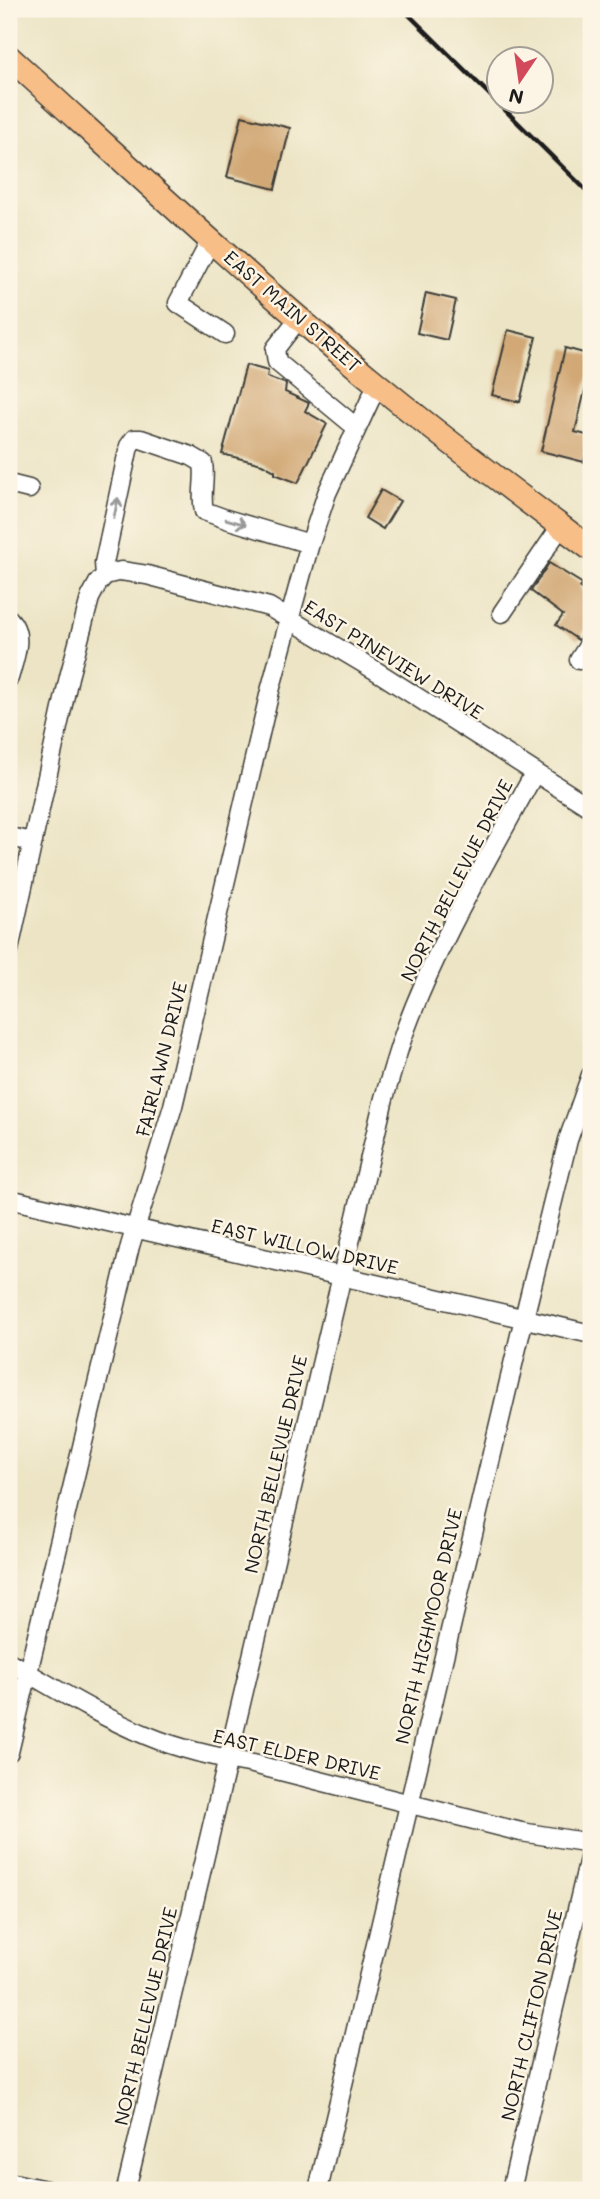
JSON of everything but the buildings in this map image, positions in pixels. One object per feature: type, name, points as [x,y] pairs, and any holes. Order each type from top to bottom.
[{"type":"main road","name":"EAST MAIN STREET","points":[[9,57],[211,240],[377,385],[591,549]]},
{"type":"street","points":[[211,240],[178,303],[225,334]]},
{"type":"street","points":[[299,318],[275,349],[277,362],[357,428]]},
{"type":"street","name":"FAIRLAWN DRIVE","points":[[9,1752],[135,1228],[173,1106],[289,620],[327,493],[377,385]]},
{"type":"street","points":[[9,950],[69,677],[89,598],[105,575],[104,563],[129,446],[134,439],[191,456],[203,463],[205,477],[201,497],[204,511],[310,544]]},
{"type":"street","points":[[9,485],[29,489]]},
{"type":"street","points":[[502,613],[561,526]]},
{"type":"street","name":"EAST PINEVIEW DRIVE","points":[[105,575],[121,571],[269,607],[373,669],[591,808]]},
{"type":"street","points":[[9,618],[18,641],[9,678]]},
{"type":"street","points":[[579,660],[591,641]]},
{"type":"street","name":"NORTH BELLEVUE DRIVE","points":[[126,2190],[384,1098],[405,1031],[460,909],[535,772]]},
{"type":"street","points":[[9,837],[33,842]]},
{"type":"street","name":"NORTH HIGHMOOR DRIVE","points":[[318,2190],[524,1318],[568,1140],[591,1075]]},
{"type":"street","name":"EAST WILLOW DRIVE","points":[[9,1199],[591,1334]]},
{"type":"street","name":"EAST ELDER DRIVE","points":[[9,1662],[98,1713],[150,1737],[227,1759],[409,1802],[521,1832],[591,1843]]},
{"type":"street","name":"NORTH CLIFTON DRIVE","points":[[511,2190],[591,1850]]},
{"type":"street","points":[[9,2182],[46,2190]]},
{"type":"railway","points":[[403,9],[591,195]]}]
